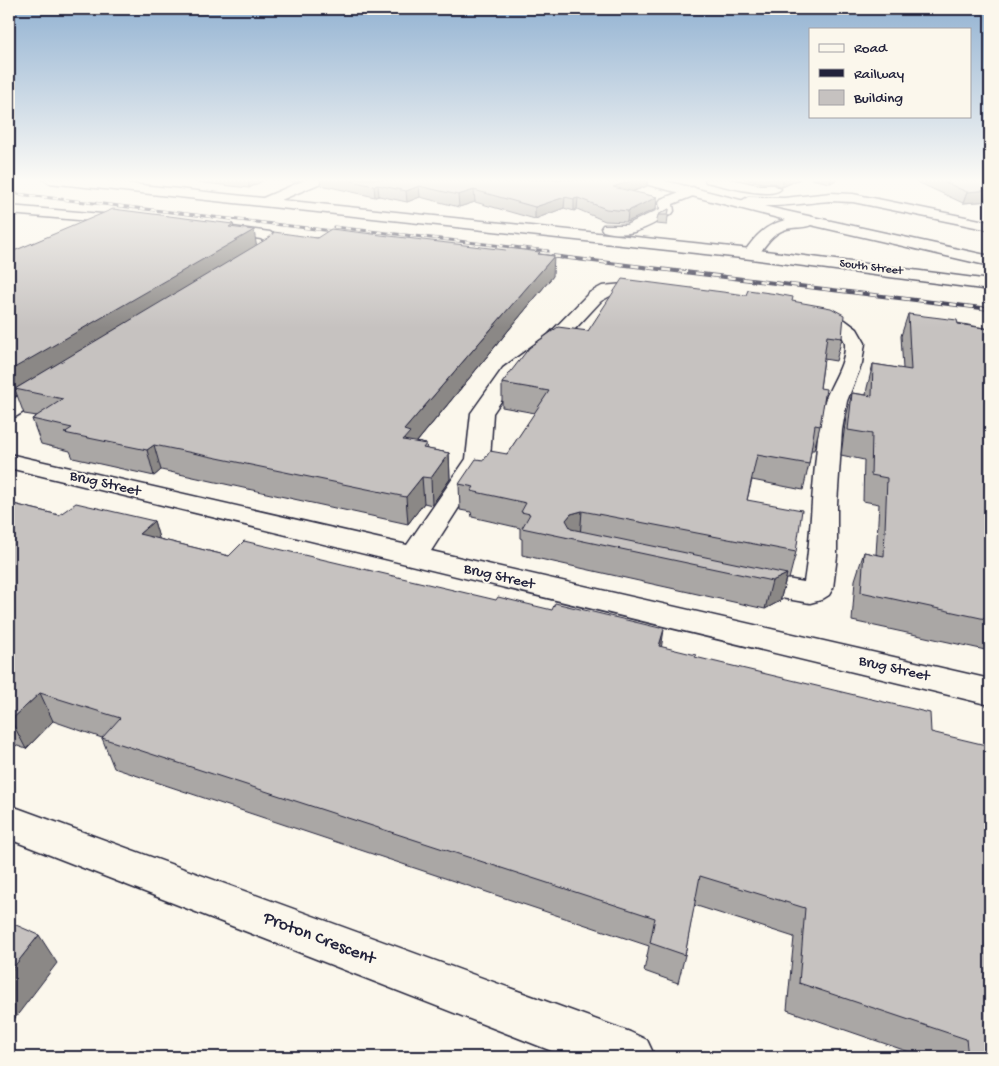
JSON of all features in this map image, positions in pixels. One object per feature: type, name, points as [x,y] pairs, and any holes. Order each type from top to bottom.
[{"type":"street","points":[[68,233],[78,229]]},
{"type":"street","points":[[218,229],[265,235],[274,241],[266,252],[232,272]]},
{"type":"street","name":"South Street","points":[[517,229],[750,254],[990,285]]},
{"type":"street","points":[[574,235],[583,229]]},
{"type":"street","points":[[615,229],[671,236],[667,245]]},
{"type":"street","points":[[761,237],[762,229]]},
{"type":"street","points":[[750,254],[761,237],[774,229]]},
{"type":"street","points":[[859,229],[990,261]]},
{"type":"street","points":[[867,229],[990,254]]},
{"type":"street","points":[[413,556],[478,459],[482,413],[510,372],[528,357],[555,340],[595,297],[608,290],[624,289],[672,294]]},
{"type":"street","points":[[721,577],[787,591],[810,593],[818,588],[823,556],[824,504],[830,430],[836,401],[852,363],[855,342],[850,333],[838,324],[789,309]]},
{"type":"street","points":[[9,411],[67,375]]},
{"type":"street","name":"Brug Street","points":[[9,461],[990,692]]},
{"type":"street","name":"Proton Crescent","points":[[9,822],[630,1057]]},
{"type":"building","points":[[66,229],[254,230],[9,371],[9,253]]},
{"type":"building","points":[[331,229],[506,250],[508,248],[540,252],[538,254],[554,256],[404,430],[410,432],[403,440],[426,444],[423,448],[449,453],[431,478],[422,477],[406,497],[154,445],[147,450],[64,433],[72,428],[32,419],[63,399],[15,389],[270,237],[274,232],[317,238]]},
{"type":"building","points":[[622,279],[746,295],[748,290],[777,294],[793,297],[792,301],[831,308],[844,315],[842,338],[827,336],[820,388],[826,389],[820,426],[815,425],[809,464],[757,455],[747,500],[802,510],[796,552],[582,511],[571,514],[566,520],[571,529],[787,574],[772,581],[522,528],[530,514],[521,512],[526,503],[471,491],[474,487],[459,484],[476,459],[484,460],[490,451],[507,454],[549,391],[502,383],[529,348],[558,327],[588,331]]},
{"type":"building","points":[[908,314],[957,320],[958,324],[990,329],[990,620],[861,592],[864,552],[884,556],[887,478],[871,475],[872,434],[848,430],[852,393],[872,396],[873,364],[911,370]]},
{"type":"building","points":[[9,503],[59,515],[76,503],[154,521],[139,534],[229,556],[244,541],[496,600],[498,597],[552,610],[555,603],[664,629],[659,646],[696,655],[695,657],[930,713],[931,732],[990,746],[990,1057],[968,1057],[966,1039],[799,983],[805,908],[700,876],[685,955],[650,943],[655,918],[102,738],[120,718],[40,693],[11,720],[9,719]]},
{"type":"building","points":[[9,922],[39,935],[9,973]]},
{"type":"railway","points":[[313,229],[341,232]]},
{"type":"railway","points":[[350,229],[548,251]]},
{"type":"railway","points":[[540,255],[562,258]]},
{"type":"railway","points":[[552,256],[990,309]]}]
